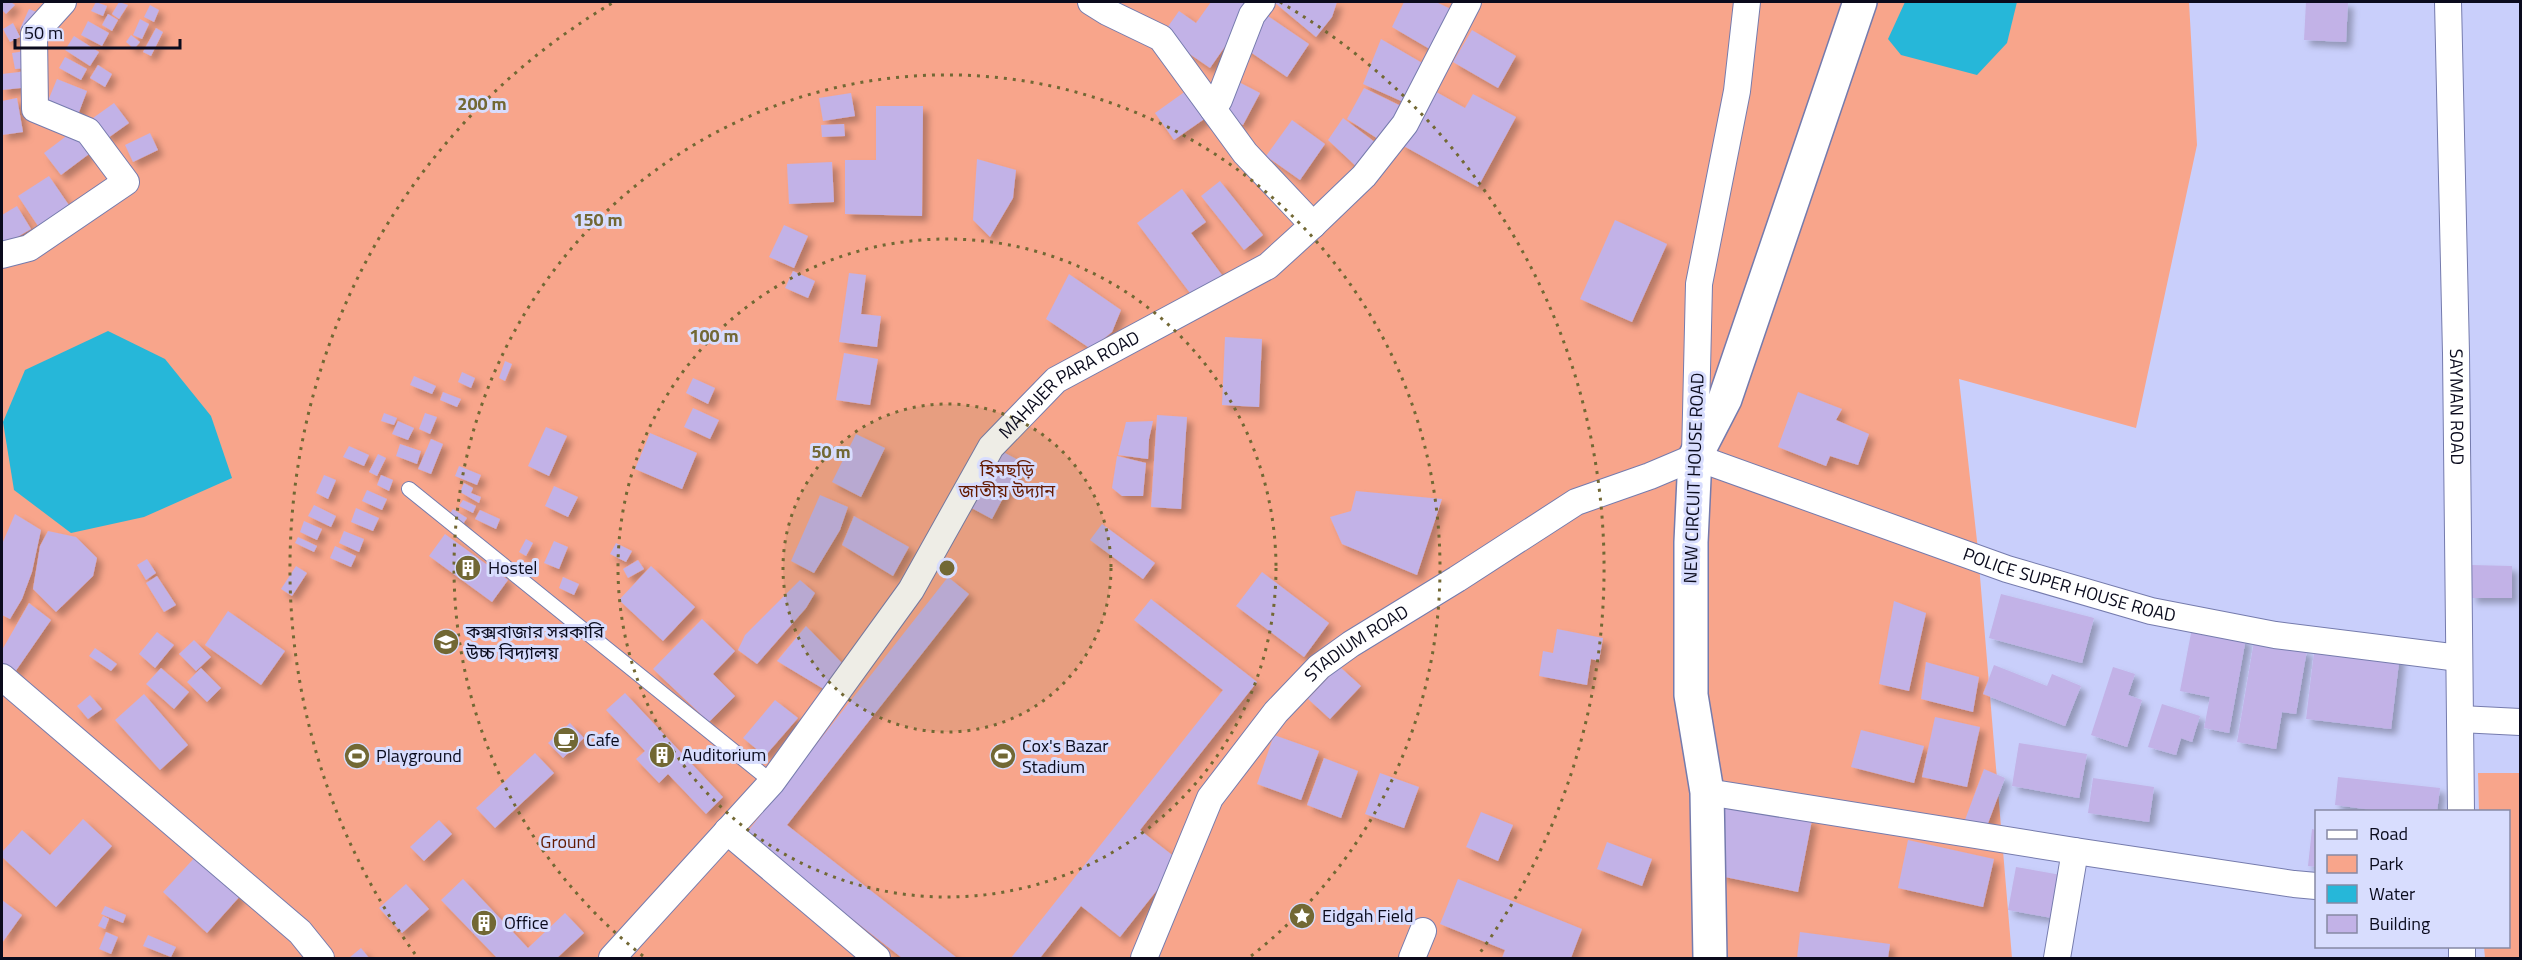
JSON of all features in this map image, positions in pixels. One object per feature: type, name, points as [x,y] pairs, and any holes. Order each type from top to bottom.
[{"type":"street","points":[[2,255],[28,248],[126,182],[88,131],[35,109],[34,34],[63,2]]},
{"type":"street","points":[[1091,2],[1161,38],[1245,153],[1313,225]]},
{"type":"street","points":[[1213,109],[1219,100],[1252,15],[1262,2]]},
{"type":"street","name":"MAHAJER PARA ROAD","points":[[612,958],[772,782],[911,590],[991,447],[1056,380],[1268,266],[1313,225],[1364,176],[1405,124],[1468,2]]},
{"type":"street","name":"NEW CIRCUIT HOUSE ROAD","points":[[1710,958],[1707,792],[1691,695],[1691,542],[1699,284],[1737,91],[1747,2]]},
{"type":"street","points":[[1695,457],[1725,399],[1860,2]]},
{"type":"street","name":"SAYMAN ROAD","points":[[2448,2],[2461,810]]},
{"type":"street","name":"POLICE SUPER HOUSE ROAD","points":[[1695,457],[2007,569],[2151,611],[2275,635],[2459,658]]},
{"type":"street","name":"STADIUM ROAD","points":[[1144,958],[1210,798],[1276,711],[1319,667],[1351,644],[1576,502],[1650,477],[1695,457]]},
{"type":"street","points":[[2,677],[300,932],[321,958]]},
{"type":"street","points":[[2460,719],[2520,722]]},
{"type":"street","points":[[1707,792],[2075,851],[2315,886]]},
{"type":"street","points":[[727,831],[877,958]]},
{"type":"street","points":[[2057,958],[2075,851]]},
{"type":"street","points":[[1412,958],[1423,932]]},
{"type":"lane","points":[[409,489],[772,782]]},
{"type":"green space","name":"হিমছড়ি জাতীয় উদ্যান","points":[[2,2],[2189,2],[2197,145],[2136,428],[1959,379],[1977,541],[2012,958],[2,958]]},
{"type":"green space","points":[[2478,773],[2520,773],[2520,958],[2485,958],[2484,948],[2510,948],[2510,810],[2479,810]]},
{"type":"water","points":[[1905,2],[2017,2],[2007,43],[1977,75],[1901,55],[1888,39]]},
{"type":"water","points":[[108,331],[165,359],[211,416],[232,478],[144,517],[71,533],[14,490],[3,422],[25,370]]},
{"type":"building","points":[[2,2],[11,2],[15,5],[6,14],[2,10]]},
{"type":"building","points":[[96,2],[107,6],[103,16],[91,11]]},
{"type":"building","points":[[119,2],[128,5],[119,19],[112,14]]},
{"type":"building","points":[[1211,2],[1256,2],[1210,68],[1162,35],[1179,11],[1196,23]]},
{"type":"building","points":[[1276,2],[1337,2],[1332,17],[1316,37]]},
{"type":"building","points":[[1404,2],[1436,2],[1451,9],[1433,51],[1392,27]]},
{"type":"building","points":[[2306,2],[2348,2],[2346,42],[2304,40]]},
{"type":"building","points":[[150,5],[159,10],[154,22],[144,17]]},
{"type":"building","points":[[29,9],[39,13],[30,33],[20,29]]},
{"type":"building","points":[[108,14],[118,20],[112,31],[102,25]]},
{"type":"building","points":[[1265,14],[1309,44],[1287,77],[1243,47]]},
{"type":"building","points":[[140,19],[149,24],[142,39],[133,35]]},
{"type":"building","points":[[88,21],[109,33],[102,46],[81,35]]},
{"type":"building","points":[[13,23],[20,37],[10,42],[3,29]]},
{"type":"building","points":[[156,28],[163,32],[151,56],[143,52]]},
{"type":"building","points":[[1472,30],[1516,56],[1498,88],[1453,62]]},
{"type":"building","points":[[131,35],[140,42],[134,49],[126,42]]},
{"type":"building","points":[[74,36],[99,52],[90,66],[65,50]]},
{"type":"building","points":[[1381,39],[1424,64],[1410,105],[1363,84]]},
{"type":"building","points":[[25,51],[28,68],[15,69],[12,53]]},
{"type":"building","points":[[65,57],[87,69],[81,80],[59,68]]},
{"type":"building","points":[[98,65],[112,74],[105,87],[90,78]]},
{"type":"building","points":[[28,71],[30,87],[2,90],[2,74]]},
{"type":"building","points":[[57,79],[87,91],[76,120],[45,108]]},
{"type":"building","points":[[1233,79],[1260,93],[1243,125],[1216,111]]},
{"type":"building","points":[[1190,88],[1210,115],[1174,140],[1155,113]]},
{"type":"building","points":[[1364,88],[1405,108],[1386,144],[1347,119]]},
{"type":"building","points":[[1431,89],[1465,108],[1473,94],[1516,117],[1478,187],[1400,144]]},
{"type":"building","points":[[851,93],[855,116],[823,121],[819,98]]},
{"type":"building","points":[[17,98],[23,132],[2,135],[2,101]]},
{"type":"building","points":[[114,103],[129,123],[108,138],[93,118]]},
{"type":"building","points":[[876,106],[923,106],[922,216],[845,214],[845,160],[876,160]]},
{"type":"building","points":[[1343,118],[1380,146],[1361,171],[1328,140]]},
{"type":"building","points":[[1292,120],[1325,144],[1300,180],[1266,156]]},
{"type":"building","points":[[844,124],[845,136],[822,137],[821,125]]},
{"type":"building","points":[[73,131],[89,154],[61,175],[44,153]]},
{"type":"building","points":[[150,133],[158,150],[133,162],[125,145]]},
{"type":"building","points":[[977,159],[1016,170],[1013,198],[990,237],[973,220]]},
{"type":"building","points":[[832,162],[834,202],[789,204],[787,164]]},
{"type":"building","points":[[49,176],[73,211],[42,232],[18,196]]},
{"type":"building","points":[[1220,181],[1263,235],[1244,250],[1201,196]]},
{"type":"building","points":[[1182,189],[1206,222],[1191,233],[1222,275],[1193,297],[1137,223]]},
{"type":"building","points":[[17,206],[31,229],[4,245],[2,215]]},
{"type":"building","points":[[1615,220],[1667,244],[1632,322],[1580,299]]},
{"type":"building","points":[[784,225],[808,236],[794,268],[769,257]]},
{"type":"building","points":[[793,271],[815,281],[808,298],[785,288]]},
{"type":"building","points":[[849,273],[866,275],[861,314],[881,316],[877,347],[839,342]]},
{"type":"building","points":[[1069,274],[1121,310],[1112,332],[1091,349],[1046,319]]},
{"type":"building","points":[[1225,337],[1262,339],[1259,407],[1222,405]]},
{"type":"building","points":[[844,353],[878,359],[870,405],[836,400]]},
{"type":"building","points":[[505,361],[512,364],[505,381],[499,378]]},
{"type":"building","points":[[462,372],[475,378],[471,388],[458,382]]},
{"type":"building","points":[[414,376],[436,386],[432,394],[410,385]]},
{"type":"building","points":[[693,378],[715,388],[708,404],[686,393]]},
{"type":"building","points":[[443,392],[461,399],[457,407],[440,400]]},
{"type":"building","points":[[1798,392],[1842,409],[1836,420],[1869,434],[1858,465],[1830,456],[1826,466],[1778,447]]},
{"type":"building","points":[[693,408],[719,420],[710,439],[684,427]]},
{"type":"building","points":[[384,413],[397,418],[394,425],[381,421]]},
{"type":"building","points":[[425,413],[437,417],[430,434],[419,429]]},
{"type":"building","points":[[1157,415],[1187,417],[1181,509],[1151,507]]},
{"type":"building","points":[[398,421],[414,428],[408,440],[392,434]]},
{"type":"building","points":[[1153,421],[1148,459],[1118,455],[1126,422]]},
{"type":"building","points":[[546,427],[567,436],[549,476],[528,466]]},
{"type":"building","points":[[650,433],[697,453],[682,489],[635,469]]},
{"type":"building","points":[[856,434],[885,448],[861,497],[832,482]]},
{"type":"building","points":[[431,439],[443,444],[431,474],[418,469]]},
{"type":"building","points":[[400,444],[421,451],[417,464],[396,456]]},
{"type":"building","points":[[349,446],[369,455],[364,466],[343,457]]},
{"type":"building","points":[[994,447],[1022,462],[992,519],[964,504]]},
{"type":"building","points":[[378,454],[386,458],[377,476],[369,472]]},
{"type":"building","points":[[1117,456],[1146,463],[1143,496],[1122,496],[1112,488]]},
{"type":"building","points":[[459,466],[481,475],[477,485],[455,476]]},
{"type":"building","points":[[324,475],[336,480],[328,499],[316,493]]},
{"type":"building","points":[[381,475],[393,480],[389,491],[377,485]]},
{"type":"building","points":[[464,483],[473,488],[471,493],[481,497],[479,503],[460,492]]},
{"type":"building","points":[[554,486],[578,497],[568,517],[545,506]]},
{"type":"building","points":[[367,490],[387,499],[382,510],[362,501]]},
{"type":"building","points":[[1356,491],[1442,499],[1417,575],[1342,544],[1330,517],[1351,511]]},
{"type":"building","points":[[820,495],[848,507],[840,530],[814,573],[791,561]]},
{"type":"building","points":[[463,500],[476,506],[473,513],[459,506]]},
{"type":"building","points":[[314,505],[336,516],[331,527],[308,516]]},
{"type":"building","points":[[356,508],[379,518],[373,531],[351,522]]},
{"type":"building","points":[[453,509],[467,518],[463,524],[449,515]]},
{"type":"building","points":[[480,510],[500,519],[496,529],[475,519]]},
{"type":"building","points":[[15,514],[41,530],[32,572],[22,599],[10,619],[2,615],[2,544]]},
{"type":"building","points":[[854,516],[909,547],[893,576],[842,545]]},
{"type":"building","points":[[304,521],[322,529],[317,540],[300,532]]},
{"type":"building","points":[[1102,524],[1155,563],[1143,579],[1090,540]]},
{"type":"building","points":[[48,531],[76,537],[97,558],[93,576],[56,612],[33,589],[40,546]]},
{"type":"building","points":[[344,531],[364,539],[359,552],[339,543]]},
{"type":"building","name":"Hostel","points":[[445,534],[508,580],[492,602],[429,556]]},
{"type":"building","points":[[298,537],[317,546],[314,552],[295,543]]},
{"type":"building","points":[[526,539],[533,543],[526,556],[519,552]]},
{"type":"building","points":[[554,541],[568,547],[559,569],[544,563]]},
{"type":"building","points":[[616,543],[632,551],[626,562],[610,554]]},
{"type":"building","points":[[335,546],[356,556],[351,567],[330,558]]},
{"type":"building","points":[[147,559],[156,573],[146,580],[137,565]]},
{"type":"building","points":[[638,560],[644,569],[628,578],[623,569]]},
{"type":"building","points":[[2471,565],[2512,566],[2512,598],[2471,598]]},
{"type":"building","points":[[296,566],[307,573],[292,596],[281,589]]},
{"type":"building","points":[[651,566],[695,607],[663,641],[619,600]]},
{"type":"building","points":[[1262,572],[1329,623],[1304,657],[1236,606]]},
{"type":"building","points":[[157,576],[176,605],[164,612],[146,583]]},
{"type":"building","points":[[563,577],[579,584],[574,595],[559,588]]},
{"type":"building","points":[[948,577],[969,594],[787,825],[957,958],[902,958],[745,835]]},
{"type":"building","points":[[800,580],[815,593],[806,608],[757,664],[738,650],[745,635]]},
{"type":"building","points":[[2001,594],[2094,618],[2082,663],[1989,638]]},
{"type":"building","points":[[1151,599],[1257,682],[1140,830],[1180,861],[1120,937],[1081,906],[1040,958],[1011,958],[1223,690],[1134,620]]},
{"type":"building","points":[[1894,601],[1926,613],[1909,691],[1879,684]]},
{"type":"building","points":[[29,603],[51,620],[15,672],[2,664],[2,650]]},
{"type":"building","points":[[228,611],[285,651],[261,685],[205,645]]},
{"type":"building","points":[[702,619],[735,651],[713,674],[735,696],[709,722],[653,669]]},
{"type":"building","points":[[806,626],[844,665],[827,691],[777,661]]},
{"type":"building","points":[[2192,628],[2246,638],[2229,733],[2204,728],[2210,697],[2180,691]]},
{"type":"building","points":[[1557,629],[1603,638],[1599,661],[1591,659],[1587,685],[1539,676],[1543,651],[1553,653]]},
{"type":"building","points":[[157,632],[174,645],[155,668],[139,654]]},
{"type":"building","points":[[194,640],[211,657],[196,671],[179,654]]},
{"type":"building","points":[[2254,641],[2307,650],[2296,714],[2282,712],[2276,749],[2237,742]]},
{"type":"building","points":[[2315,644],[2400,654],[2391,729],[2306,719]]},
{"type":"building","points":[[95,648],[117,664],[111,671],[89,656]]},
{"type":"building","points":[[1926,662],[1979,677],[1973,712],[1921,699]]},
{"type":"building","points":[[1994,665],[2047,686],[2052,674],[2081,686],[2065,726],[1983,694]]},
{"type":"building","points":[[1339,666],[1361,686],[1330,719],[1308,699]]},
{"type":"building","points":[[2113,667],[2135,674],[2128,695],[2142,700],[2127,747],[2091,735]]},
{"type":"building","points":[[161,668],[189,692],[174,709],[146,684]]},
{"type":"building","points":[[201,668],[221,688],[207,702],[187,682]]},
{"type":"building","name":"Auditorium","points":[[625,693],[723,797],[706,814],[668,774],[659,783],[636,759],[645,751],[606,710]]},
{"type":"building","points":[[144,694],[188,745],[160,770],[115,720]]},
{"type":"building","points":[[90,695],[102,709],[88,719],[77,706]]},
{"type":"building","points":[[775,700],[798,718],[765,756],[743,738]]},
{"type":"building","points":[[2162,704],[2200,716],[2192,742],[2181,738],[2176,755],[2148,747]]},
{"type":"building","points":[[1935,717],[1980,727],[1967,787],[1922,777]]},
{"type":"building","name":"Cafe","points":[[570,723],[584,738],[563,758],[548,743]]},
{"type":"building","points":[[1861,730],[1924,746],[1914,783],[1851,767]]},
{"type":"building","points":[[1274,735],[1319,751],[1301,800],[1257,784]]},
{"type":"building","points":[[2019,743],[2087,754],[2079,798],[2012,786]]},
{"type":"building","points":[[535,753],[554,773],[495,828],[476,808]]},
{"type":"building","points":[[1324,758],[1358,771],[1341,818],[1307,805]]},
{"type":"building","points":[[1984,769],[2005,778],[1984,834],[1963,825]]},
{"type":"building","points":[[1380,773],[1419,787],[1404,828],[1365,814]]},
{"type":"building","points":[[2338,777],[2440,788],[2437,810],[2372,810],[2335,805]]},
{"type":"building","points":[[2093,778],[2154,787],[2149,822],[2088,813]]},
{"type":"building","points":[[1725,803],[1812,820],[1798,892],[1720,876],[1726,846],[1717,844]]},
{"type":"building","points":[[1481,812],[1513,825],[1498,861],[1466,847]]},
{"type":"building","points":[[83,819],[112,846],[56,907],[2,857],[2,852],[22,830],[50,855]]},
{"type":"building","points":[[439,820],[452,834],[424,861],[410,847]]},
{"type":"building","points":[[2312,829],[2315,830],[2315,867],[2308,866]]},
{"type":"building","points":[[1908,840],[1994,859],[1983,907],[1898,888]]},
{"type":"building","points":[[1607,842],[1652,859],[1642,886],[1597,869]]},
{"type":"building","points":[[197,855],[241,895],[207,933],[163,892]]},
{"type":"building","points":[[2016,867],[2061,875],[2052,918],[2008,910]]},
{"type":"building","name":"Office","points":[[463,879],[528,948],[565,913],[584,933],[557,958],[497,958],[441,900]]},
{"type":"building","points":[[1458,879],[1582,929],[1571,958],[1502,958],[1505,950],[1440,924]]},
{"type":"building","points":[[406,884],[429,909],[402,933],[379,908]]},
{"type":"building","points":[[2,900],[22,915],[2,943]]},
{"type":"building","points":[[105,906],[126,915],[123,923],[101,914]]},
{"type":"building","points":[[103,916],[109,919],[105,929],[98,926]]},
{"type":"building","points":[[106,932],[118,937],[111,954],[99,949]]},
{"type":"building","points":[[1800,932],[1890,944],[1888,958],[1797,958]]},
{"type":"building","points":[[148,935],[176,947],[171,957],[143,946]]},
{"type":"building","points":[[361,948],[369,958],[349,958]]},
{"type":"place","name":"Hostel","points":[[468,568]]},
{"type":"place","name":"কক্সবাজার সরকারি উচ্চ বিদ্যালয়","points":[[446,642]]},
{"type":"place","name":"Cafe","points":[[566,740]]},
{"type":"place","name":"Auditorium","points":[[662,755]]},
{"type":"place","name":"Playground","points":[[357,756]]},
{"type":"place","name":"Cox's Bazar Stadium","points":[[1003,756]]},
{"type":"place","name":"Eidgah Field","points":[[1302,916]]},
{"type":"place","name":"Office","points":[[484,923]]},
{"type":"park label","name":"Ground","points":[[568,842]]}]
